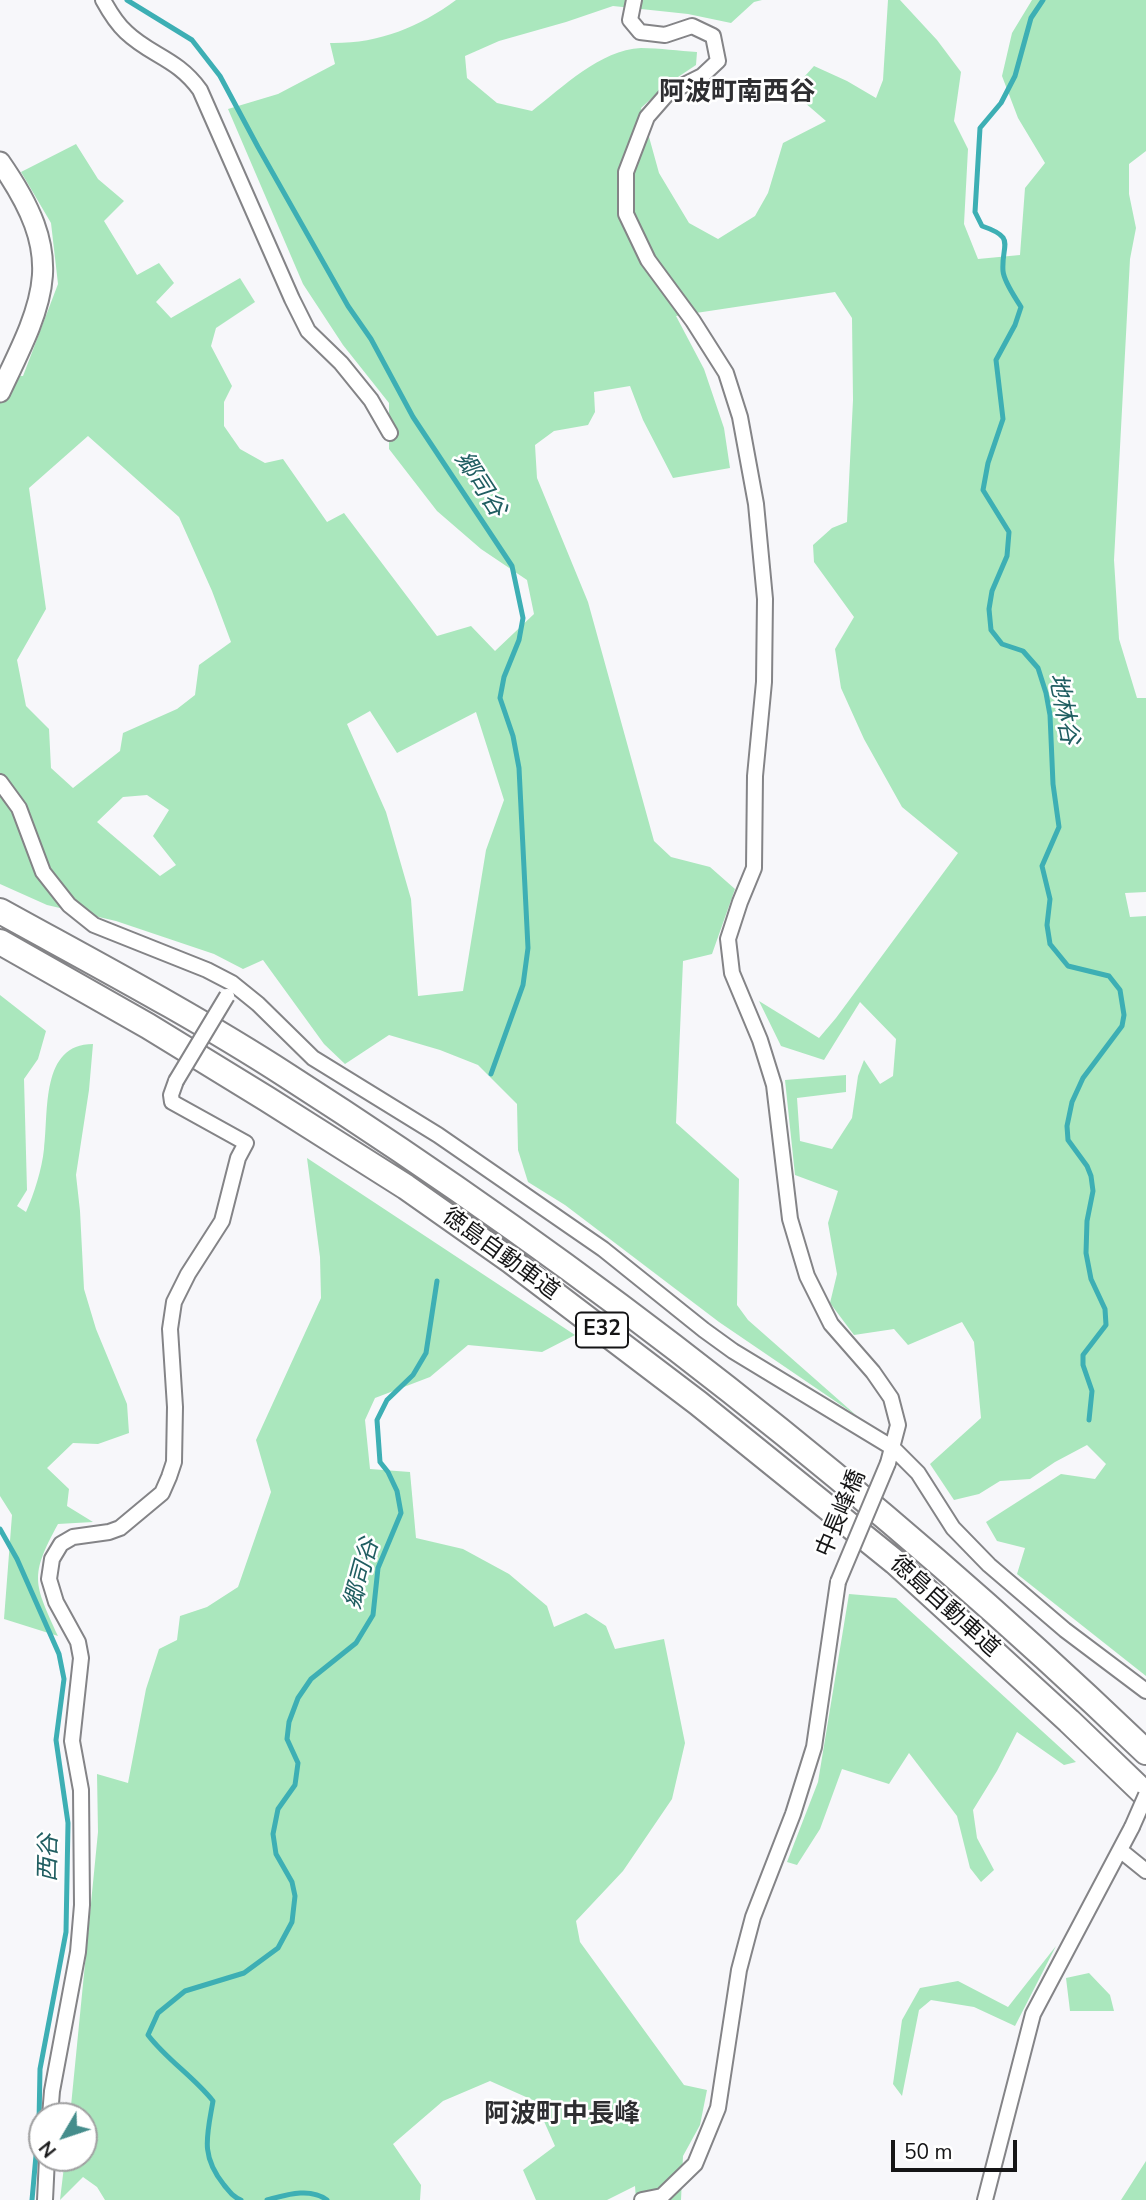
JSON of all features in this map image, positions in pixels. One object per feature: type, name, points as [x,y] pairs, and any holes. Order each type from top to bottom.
[{"type":"highway","name":"徳島自動車道","points":[[0,911],[164,1001],[283,1073],[419,1162],[525,1236],[724,1385],[909,1535],[1146,1752]]},
{"type":"highway","name":"徳島自動車道","points":[[0,942],[148,1026],[278,1106],[406,1187],[511,1261],[698,1403],[895,1562],[1146,1795]]},
{"type":"street","points":[[103,0],[126,32],[189,74],[200,90],[308,331],[341,363],[371,400],[390,433]]},
{"type":"street","name":"中長峰橋","points":[[634,0],[630,20],[640,32],[665,34],[692,26],[713,36],[718,61],[702,76],[668,93],[647,117],[626,172],[626,214],[648,260],[693,321],[726,373],[740,417],[756,504],[765,599],[764,682],[755,776],[754,868],[728,939],[732,973],[760,1041],[774,1085],[790,1219],[807,1276],[831,1325],[873,1372],[891,1398],[898,1425],[888,1463],[838,1582],[814,1747],[793,1814],[753,1917],[739,1970],[718,2108],[695,2164],[662,2196],[642,2200]]},
{"type":"street","points":[[0,162],[17,187],[35,223],[44,262],[41,294],[28,334],[0,392]]},
{"type":"street","points":[[0,782],[19,808],[43,872],[69,905],[94,925],[207,970],[229,989],[258,1004],[313,1058],[438,1135],[603,1249],[733,1351],[892,1448],[918,1473],[953,1528],[989,1565],[1065,1630],[1146,1691]]},
{"type":"street","points":[[51,2102],[78,1952],[82,1905],[81,1790],[72,1741],[81,1658],[78,1642],[52,1590],[49,1579],[52,1559],[61,1545],[73,1537],[120,1528],[162,1493],[174,1462],[176,1407],[170,1329],[174,1302],[188,1274],[222,1221],[238,1158],[246,1143],[172,1102],[171,1095],[176,1081],[229,989]]},
{"type":"street","points":[[985,2200],[1033,2014],[1132,1828],[1146,1795]]},
{"type":"street","points":[[1120,1850],[1146,1871]]},
{"type":"street","points":[[45,2200],[46,2172]]},
{"type":"green space","points":[[456,0],[762,0],[754,2],[731,23],[688,14],[613,6],[499,41],[465,56],[467,78],[497,103],[532,111],[583,71],[611,55],[641,48],[697,52],[696,65],[666,85],[641,108],[659,173],[689,223],[718,239],[755,216],[768,193],[783,143],[826,121],[804,102],[796,86],[814,66],[876,98],[883,80],[888,0],[900,0],[937,40],[961,72],[954,121],[968,149],[964,224],[978,259],[1020,255],[1025,188],[1045,163],[1018,118],[1002,76],[1012,33],[1032,0],[1146,0],[1146,151],[1129,164],[1129,194],[1136,228],[1130,259],[1114,560],[1119,639],[1137,698],[1146,698],[1146,892],[1125,893],[1130,917],[1146,916],[1146,1676],[1017,1574],[1025,1548],[997,1541],[986,1522],[1061,1474],[1095,1479],[1106,1464],[1087,1445],[1030,1479],[1000,1481],[979,1494],[954,1500],[930,1464],[981,1418],[974,1342],[962,1322],[908,1345],[894,1329],[854,1335],[830,1303],[837,1274],[828,1223],[838,1191],[795,1175],[785,1080],[846,1075],[846,1092],[797,1098],[800,1141],[832,1149],[852,1118],[858,1076],[864,1060],[880,1084],[893,1076],[896,1039],[860,1002],[824,1060],[781,1046],[759,1001],[819,1038],[958,853],[902,807],[864,739],[841,688],[835,649],[854,617],[814,562],[813,545],[832,528],[847,522],[853,400],[852,318],[835,292],[676,316],[704,369],[724,428],[730,468],[673,478],[643,420],[630,386],[594,392],[595,412],[588,425],[554,431],[535,445],[537,478],[588,602],[654,841],[671,857],[710,867],[735,889],[712,954],[683,961],[676,1123],[739,1179],[737,1305],[748,1320],[857,1416],[719,1322],[565,1205],[528,1182],[518,1150],[517,1104],[478,1065],[389,1035],[345,1064],[324,1044],[263,960],[243,969],[214,954],[116,921],[47,905],[0,884],[0,375],[23,376],[58,284],[51,223],[21,172],[76,144],[98,179],[124,201],[104,221],[137,275],[159,263],[174,283],[156,302],[171,318],[240,278],[255,302],[216,328],[211,346],[232,386],[224,402],[224,426],[240,449],[265,463],[283,459],[327,522],[344,513],[437,636],[471,626],[495,651],[534,614],[527,580],[481,549],[437,511],[389,449],[389,403],[343,345],[303,284],[228,109],[278,94],[335,64],[330,43],[381,37],[412,26]],"holes":[[[88,436],[179,517],[231,642],[199,665],[195,695],[177,709],[123,733],[120,751],[73,788],[51,768],[49,729],[26,706],[17,660],[46,609],[29,488]],[[370,711],[397,753],[476,712],[504,800],[486,850],[463,991],[418,996],[411,899],[386,812],[347,724]],[[147,795],[169,810],[153,836],[176,865],[160,876],[97,822],[123,797]]]},
{"type":"green space","points":[[0,995],[46,1031],[38,1059],[24,1079],[27,1190],[17,1206],[26,1212],[41,1165],[50,1083],[56,1067],[64,1055],[76,1047],[93,1044],[76,1175],[84,1289],[96,1329],[127,1404],[129,1433],[98,1444],[73,1443],[47,1468],[69,1489],[67,1506],[93,1522],[58,1524],[42,1556],[38,1580],[40,1591],[58,1636],[4,1619],[12,1515],[0,1496]]},
{"type":"green space","points":[[307,1158],[575,1335],[542,1352],[468,1345],[430,1377],[375,1398],[365,1420],[370,1469],[410,1472],[416,1538],[463,1549],[509,1574],[547,1606],[554,1627],[586,1613],[606,1626],[615,1649],[664,1639],[685,1743],[672,1799],[623,1871],[576,1921],[580,1942],[684,2085],[707,2090],[700,2125],[683,2156],[681,2200],[636,2200],[635,2186],[607,2200],[536,2200],[523,2170],[555,2146],[535,2101],[490,2081],[443,2101],[393,2144],[421,2185],[420,2200],[105,2200],[97,2187],[83,2177],[60,2200],[63,2172],[98,2172],[98,2102],[71,2102],[98,1832],[97,1774],[128,1783],[146,1689],[159,1649],[177,1640],[180,1616],[207,1607],[238,1587],[271,1492],[256,1440],[321,1298],[320,1257]]},
{"type":"green space","points":[[849,1594],[896,1598],[1076,1762],[1064,1765],[1017,1732],[973,1810],[977,1838],[994,1870],[981,1882],[970,1868],[957,1816],[909,1753],[889,1784],[842,1769],[820,1829],[797,1865],[787,1862],[818,1782]]},
{"type":"green space","points":[[1056,1946],[1015,2026],[974,2007],[931,2000],[919,2010],[902,2096],[893,2084],[902,2020],[920,1988],[958,1981],[1008,2007]]},
{"type":"green space","points":[[1089,1973],[1110,1995],[1114,2011],[1070,2011],[1066,1978]]},
{"type":"green space","points":[[1146,2161],[1146,2200],[1121,2200]]},
{"type":"waterway","name":"郷司谷","points":[[127,0],[192,40],[220,76],[413,417],[512,566],[523,618],[519,640],[504,677],[500,698],[513,736],[519,768],[528,948],[523,985],[491,1074]]},
{"type":"waterway","name":"地林谷","points":[[1043,0],[1031,18],[1015,76],[1001,103],[980,128],[975,212],[982,226],[1003,238],[1004,275],[1021,307],[1015,325],[996,360],[1003,419],[988,463],[983,490],[1009,532],[1007,556],[992,591],[989,609],[991,630],[1002,644],[1023,651],[1038,668],[1050,715],[1053,784],[1059,827],[1042,866],[1050,899],[1047,925],[1050,944],[1068,966],[1109,976],[1120,990],[1124,1015],[1122,1026],[1083,1078],[1072,1102],[1067,1126],[1068,1140],[1091,1176],[1093,1191],[1087,1221],[1086,1253],[1091,1279],[1105,1309],[1106,1325],[1083,1355],[1083,1365],[1092,1391],[1089,1420]]},
{"type":"waterway","name":"郷司谷","points":[[241,2200],[234,2196],[216,2174],[208,2154],[213,2101],[148,2035],[158,2013],[185,1991],[244,1973],[278,1948],[292,1922],[295,1896],[292,1882],[276,1854],[273,1834],[278,1809],[295,1785],[298,1763],[287,1739],[289,1722],[298,1698],[311,1679],[356,1643],[373,1615],[378,1568],[401,1513],[397,1491],[380,1462],[377,1420],[387,1400],[413,1375],[426,1353],[437,1281]]},
{"type":"waterway","name":"西谷","points":[[0,1529],[17,1559],[59,1654],[64,1679],[56,1740],[68,1823],[66,1932],[40,2069],[39,2122],[32,2200]]},
{"type":"waterway","name":"郷司谷","points":[[267,2200],[306,2193],[327,2200]]},
{"type":"district","name":"阿波町南西谷","points":[[737,94]]},
{"type":"district","name":"阿波町中長峰","points":[[562,2116]]}]
